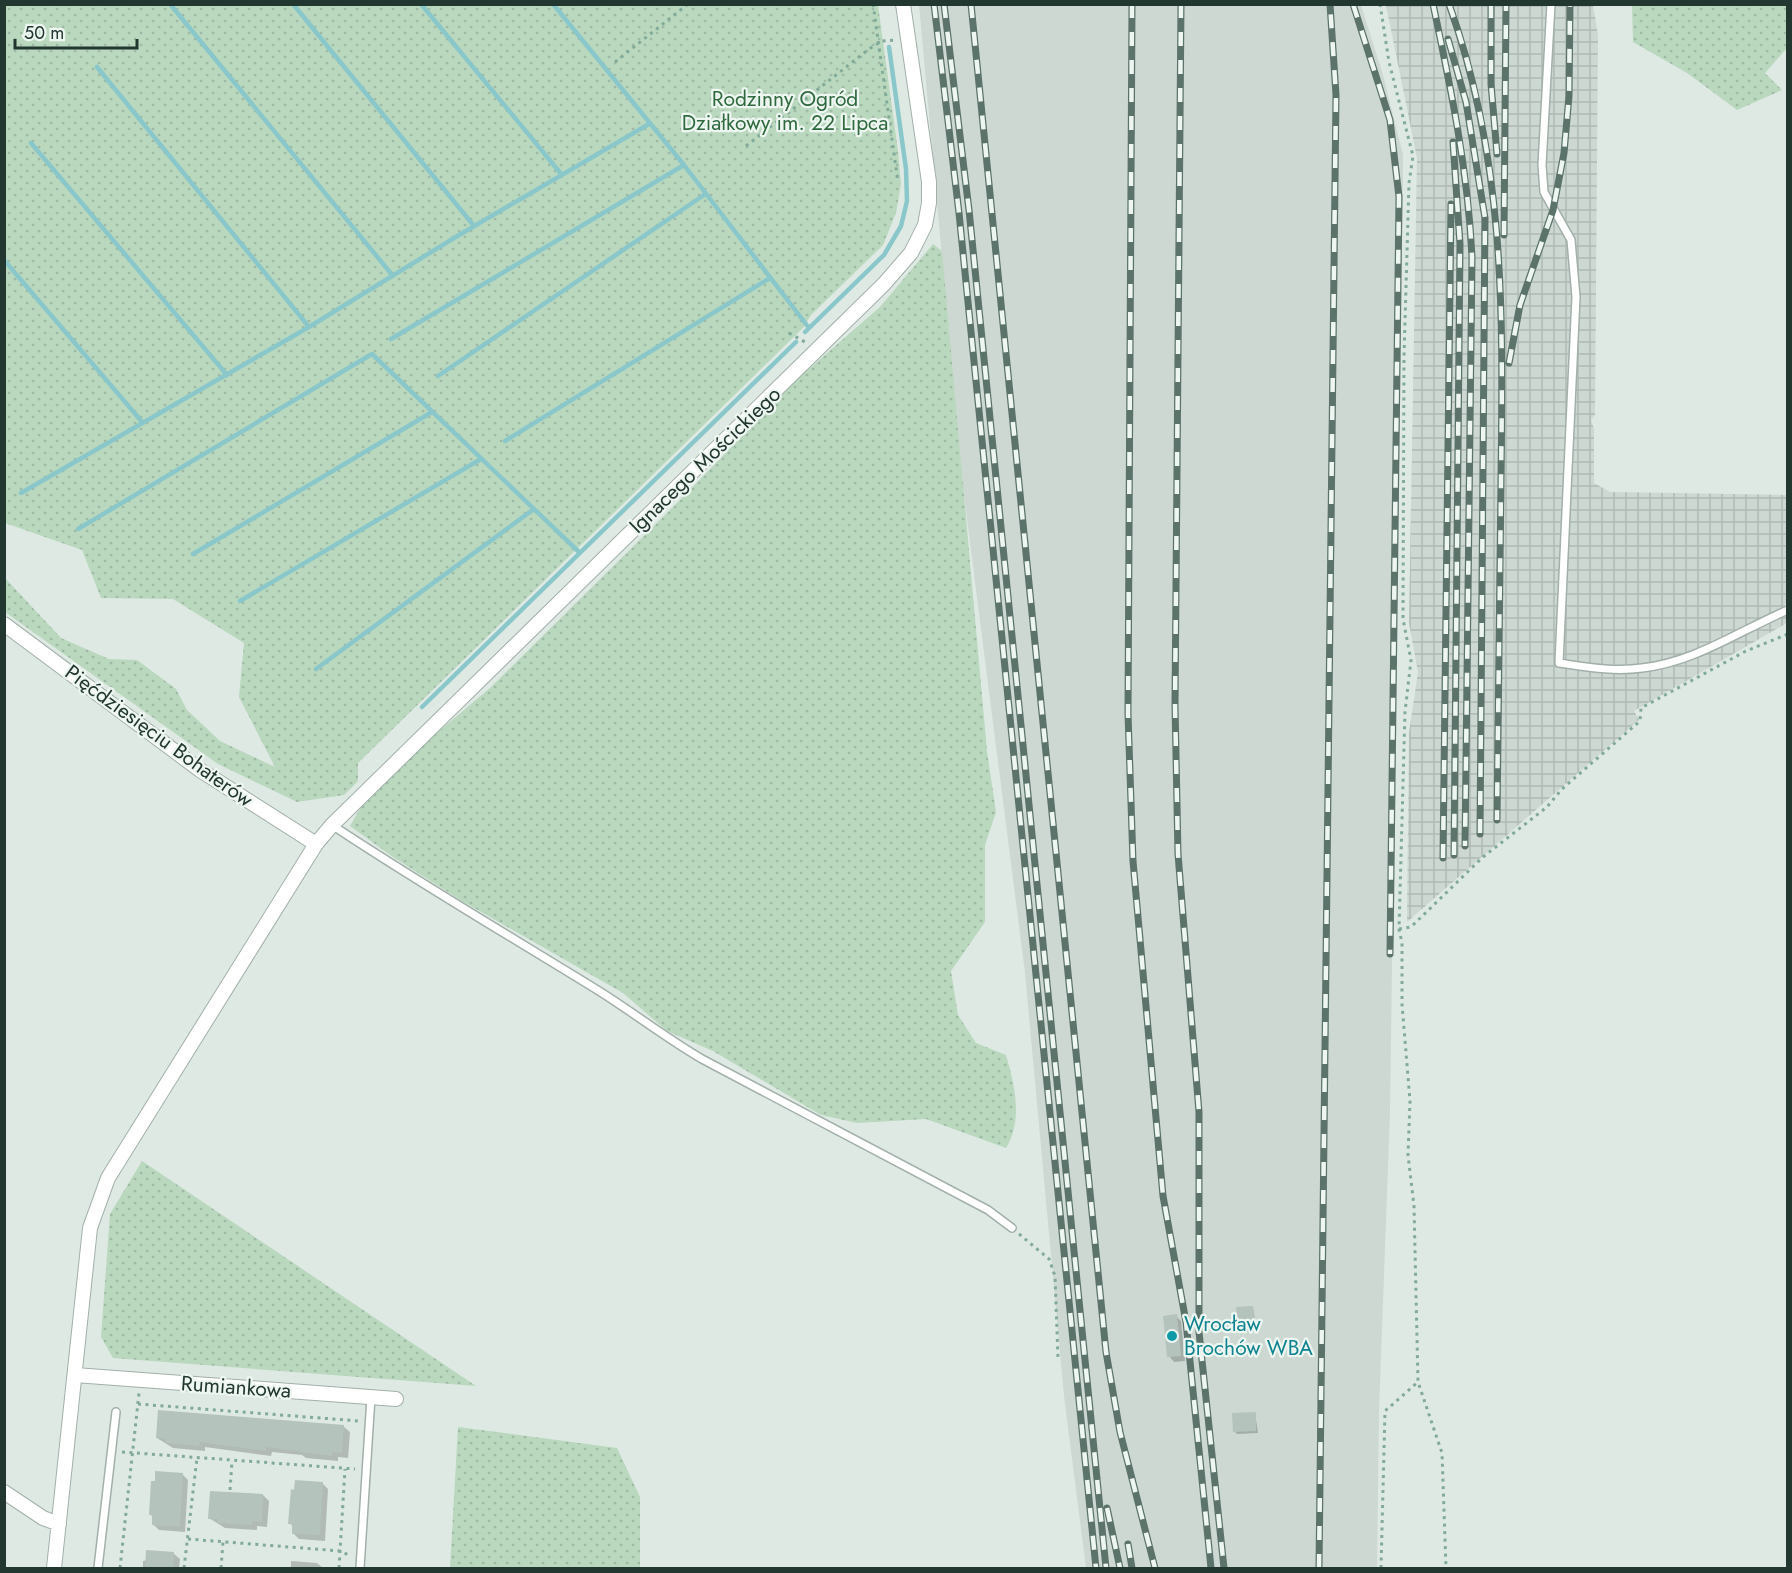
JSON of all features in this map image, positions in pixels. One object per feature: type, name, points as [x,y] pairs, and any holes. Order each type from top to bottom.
[{"type":"street","name":"Ignacego Mościckiego","points":[[54,1569],[90,1228],[108,1178],[316,844],[332,825],[884,284],[912,253],[925,225],[929,182],[903,4]]},
{"type":"street","name":"Pięćdziesięciu Bohaterów","points":[[4,624],[200,770],[316,844]]},
{"type":"street","name":"Rumiankowa","points":[[75,1375],[396,1399]]},
{"type":"street","points":[[4,1492],[44,1518],[59,1524]]},
{"type":"lane","points":[[1551,4],[1542,165],[1544,192],[1571,240],[1576,297],[1559,663],[1602,670],[1632,669],[1685,659],[1788,610]]},
{"type":"lane","points":[[332,825],[429,888],[597,990],[702,1059],[952,1190],[988,1210],[1012,1228]]},
{"type":"lane","points":[[360,1569],[371,1397]]},
{"type":"lane","points":[[98,1569],[116,1412]]},
{"type":"path","points":[[615,62],[688,4]]},
{"type":"path","points":[[873,4],[898,182]]},
{"type":"path","points":[[1380,4],[1389,62],[1413,156],[1409,183],[1404,356],[1403,619],[1411,660],[1405,712],[1399,928],[1402,943],[1402,1004],[1410,1101],[1408,1155],[1414,1206],[1418,1382],[1442,1453],[1446,1569]]},
{"type":"path","points":[[747,146],[878,44],[909,39]]},
{"type":"path","points":[[1399,928],[1411,927],[1483,857],[1547,807],[1562,789],[1640,721],[1641,708],[1746,651],[1788,634]]},
{"type":"path","points":[[1012,1228],[1049,1259],[1054,1276],[1058,1359]]},
{"type":"path","points":[[120,1569],[141,1380]]},
{"type":"path","points":[[1381,1569],[1385,1411],[1418,1382]]},
{"type":"path","points":[[138,1404],[369,1422]]},
{"type":"path","points":[[112,1452],[366,1470]]},
{"type":"path","points":[[184,1569],[197,1458]]},
{"type":"path","points":[[230,1490],[232,1461]]},
{"type":"path","points":[[339,1569],[345,1469]]},
{"type":"path","points":[[188,1539],[340,1551],[344,1554],[361,1555]]},
{"type":"path","points":[[221,1569],[223,1542]]},
{"type":"shaded area","points":[[919,5],[1361,5],[1383,75],[1403,155],[1403,178],[1390,1112],[1379,1411],[1377,1568],[1086,1568],[1064,1396],[1025,973],[963,488]]},
{"type":"shaded area","points":[[1386,5],[1593,5],[1598,35],[1595,415],[1591,420],[1594,429],[1594,483],[1610,492],[1788,495],[1788,603],[1783,607],[1787,615],[1787,623],[1634,711],[1639,720],[1407,922],[1409,733],[1418,672],[1409,623],[1417,158]]},
{"type":"green space","name":"Rodzinny Ogród Działkowy im. 22 Lipca","points":[[5,4],[878,5],[901,184],[896,213],[883,245],[811,315],[804,327],[358,763],[358,781],[344,795],[297,802],[218,764],[5,612],[5,578],[61,638],[109,659],[137,660],[176,689],[187,710],[220,741],[275,767],[239,697],[244,643],[173,599],[101,598],[82,550],[5,523]]},
{"type":"green space","points":[[1632,5],[1787,5],[1787,48],[1765,73],[1782,90],[1737,110],[1687,73],[1633,42]]},
{"type":"green space","points":[[933,244],[942,251],[987,751],[996,812],[985,845],[985,922],[951,971],[958,1015],[976,1043],[1006,1055],[1012,1079],[1016,1114],[1006,1148],[926,1119],[857,1123],[821,1115],[713,1051],[667,1031],[623,993],[462,901],[393,857],[350,826],[361,807],[431,738],[490,688],[679,501],[795,381],[880,307]]},
{"type":"green space","points":[[142,1161],[476,1386],[113,1358],[101,1337],[110,1214]]},
{"type":"green space","points":[[458,1427],[617,1448],[640,1497],[640,1568],[450,1568]]},
{"type":"building","points":[[1253,1306],[1255,1329],[1238,1331],[1236,1307]]},
{"type":"building","name":"Wrocław Brochów WBA","points":[[1177,1314],[1181,1356],[1167,1357],[1163,1316]]},
{"type":"building","points":[[158,1410],[344,1425],[342,1453],[333,1452],[332,1456],[266,1447],[266,1451],[200,1442],[199,1446],[165,1443],[166,1439],[156,1438]]},
{"type":"building","points":[[1256,1412],[1256,1431],[1233,1432],[1232,1413]]},
{"type":"building","points":[[155,1471],[183,1473],[180,1527],[152,1525],[152,1515],[149,1515],[151,1481],[155,1481]]},
{"type":"building","points":[[295,1480],[323,1482],[320,1535],[292,1534],[292,1524],[288,1524],[291,1489],[294,1490]]},
{"type":"building","points":[[210,1491],[263,1494],[262,1522],[252,1521],[252,1525],[218,1523],[218,1519],[208,1519]]},
{"type":"building","points":[[146,1550],[174,1552],[173,1569],[145,1569]]},
{"type":"waterway","points":[[170,4],[393,276]]},
{"type":"waterway","points":[[293,4],[474,226]]},
{"type":"waterway","points":[[421,4],[562,175]]},
{"type":"waterway","points":[[553,4],[684,165],[809,328]]},
{"type":"waterway","points":[[805,332],[884,255],[901,226],[907,201],[906,169],[889,47]]},
{"type":"waterway","points":[[97,67],[309,327]]},
{"type":"waterway","points":[[21,493],[309,327],[459,235],[649,124]]},
{"type":"waterway","points":[[31,143],[227,375]]},
{"type":"waterway","points":[[391,339],[684,165]]},
{"type":"waterway","points":[[438,376],[704,195]]},
{"type":"waterway","points":[[4,260],[143,423]]},
{"type":"waterway","points":[[505,441],[770,278]]},
{"type":"waterway","points":[[422,707],[796,342]]},
{"type":"waterway","points":[[78,529],[372,354],[579,552]]},
{"type":"waterway","points":[[193,554],[432,412]]},
{"type":"waterway","points":[[240,601],[481,459]]},
{"type":"waterway","points":[[316,669],[534,509]]},
{"type":"railway","points":[[934,4],[959,213],[1096,1568]]},
{"type":"railway","points":[[944,4],[969,210],[1106,1568]]},
{"type":"railway","points":[[971,4],[1106,1352],[1120,1432],[1155,1568]]},
{"type":"railway","points":[[1132,4],[1128,714],[1133,861],[1163,1196],[1186,1322],[1211,1568]]},
{"type":"railway","points":[[1181,4],[1175,705],[1178,854],[1199,1112],[1199,1332],[1224,1568]]},
{"type":"railway","points":[[1319,1568],[1336,95],[1330,4]]},
{"type":"railway","points":[[1353,4],[1390,120],[1399,197],[1390,954]]},
{"type":"railway","points":[[1433,4],[1463,161],[1472,257],[1465,846]]},
{"type":"railway","points":[[1449,4],[1468,63],[1481,122],[1491,181],[1497,239],[1502,358],[1497,820]]},
{"type":"railway","points":[[1491,4],[1491,84],[1497,154]]},
{"type":"railway","points":[[1504,235],[1506,4]]},
{"type":"railway","points":[[1509,363],[1520,305],[1553,210],[1564,153],[1569,96],[1570,4]]},
{"type":"railway","points":[[1448,39],[1466,102],[1485,218],[1480,834]]},
{"type":"railway","points":[[1453,142],[1460,244],[1454,855]]},
{"type":"railway","points":[[1443,858],[1451,204]]},
{"type":"railway","points":[[1107,1508],[1120,1568]]},
{"type":"railway","points":[[1128,1544],[1132,1568]]},
{"type":"place","name":"Wrocław Brochów WBA","points":[[1172,1336]]}]
